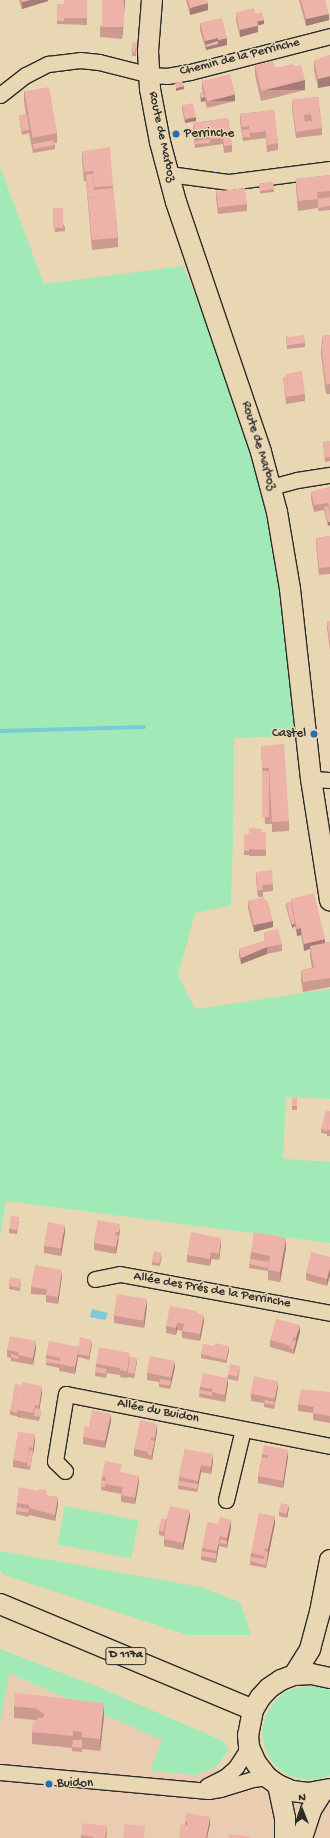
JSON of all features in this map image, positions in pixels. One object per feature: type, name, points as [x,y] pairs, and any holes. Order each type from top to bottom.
[{"type":"main road","name":"Route de Marboz","points":[[152,0],[148,51],[152,102],[169,174],[176,202],[261,452],[271,487],[284,545],[321,780],[330,901]]},
{"type":"main road","points":[[294,1675],[310,1649],[320,1612],[330,1560]]},
{"type":"main road","name":"D 117a","points":[[0,1604],[253,1710]]},
{"type":"main road","points":[[327,1790],[308,1793],[292,1791],[272,1781],[256,1763],[249,1747],[248,1728],[253,1710],[260,1698],[269,1688],[280,1680],[294,1675],[311,1674],[330,1678]]},
{"type":"main road","points":[[272,1781],[285,1818],[285,1838]]},
{"type":"main road","points":[[302,1838],[311,1810],[327,1790]]},
{"type":"street","name":"Chemin de la Perrinche","points":[[0,95],[37,68],[62,61],[99,62],[150,75],[167,76],[190,72],[330,36]]},
{"type":"street","points":[[169,174],[229,182],[330,169]]},
{"type":"street","points":[[271,487],[297,480],[330,475]]},
{"type":"street","name":"Allée des Prés de la Perrinche","points":[[95,1279],[120,1274],[330,1313]]},
{"type":"street","name":"Allée du Buidon","points":[[65,1471],[54,1461],[66,1394],[330,1446]]},
{"type":"street","points":[[226,1500],[243,1429]]},
{"type":"street","points":[[189,1790],[208,1786],[225,1777],[236,1767],[249,1747]]},
{"type":"street","points":[[0,1772],[189,1790],[220,1790],[253,1779],[272,1781]]},
{"type":"shaded area","points":[[8,1673],[162,1740],[151,1771],[196,1775],[216,1767],[330,1799],[330,1838],[0,1838],[0,1723]]},
{"type":"green space","points":[[0,167],[44,284],[183,266],[212,332],[256,464],[282,594],[297,736],[234,738],[231,905],[195,913],[178,975],[195,1009],[330,989],[330,1099],[286,1097],[283,1159],[330,1162],[330,1243],[6,1201],[0,1237]]},
{"type":"green space","points":[[65,1506],[139,1520],[131,1559],[58,1544]]},
{"type":"green space","points":[[0,1551],[201,1587],[240,1602],[251,1635],[187,1635],[4,1575],[0,1570]]},
{"type":"green space","points":[[0,1649],[96,1686],[223,1741],[229,1750],[216,1767],[196,1775],[150,1771],[162,1740],[9,1673],[0,1723]]},
{"type":"green space","points":[[314,1686],[330,1690],[330,1775],[323,1778],[307,1780],[293,1777],[280,1770],[270,1759],[264,1745],[262,1730],[266,1715],[274,1702],[285,1692],[299,1687]]},
{"type":"water","points":[[92,1309],[108,1313],[105,1320],[90,1317]]},
{"type":"building","points":[[64,0],[87,0],[87,18],[64,18]]},
{"type":"building","points":[[102,0],[124,0],[124,27],[102,27]]},
{"type":"building","points":[[188,0],[207,0],[208,3],[190,8]]},
{"type":"building","points":[[301,0],[325,0],[329,14],[306,19]]},
{"type":"building","points":[[57,4],[64,4],[64,21],[57,21]]},
{"type":"building","points":[[254,8],[258,26],[240,30],[235,12]]},
{"type":"building","points":[[262,12],[264,20],[257,21],[255,14]]},
{"type":"building","points":[[222,18],[227,38],[218,40],[218,38],[205,41],[200,23]]},
{"type":"building","points":[[218,41],[218,44],[206,47],[205,45]]},
{"type":"building","points":[[133,42],[137,43],[134,53],[131,52]]},
{"type":"building","points":[[330,55],[330,76],[318,79],[314,61]]},
{"type":"building","points":[[273,61],[275,68],[293,64],[294,66],[301,65],[305,80],[261,91],[255,65]]},
{"type":"building","points":[[230,74],[235,94],[207,101],[202,81]]},
{"type":"building","points":[[182,81],[184,86],[176,88],[175,83]]},
{"type":"building","points":[[49,87],[57,133],[33,138],[24,91]]},
{"type":"building","points":[[203,92],[205,97],[201,98],[200,93]]},
{"type":"building","points":[[318,97],[322,128],[296,132],[292,100]],"holes":[[[311,114],[312,122],[305,123],[304,115]]]},
{"type":"building","points":[[193,103],[196,117],[185,119],[182,105]]},
{"type":"building","points":[[274,110],[278,143],[267,145],[266,131],[250,133],[249,126],[242,127],[240,114]]},
{"type":"building","points":[[27,114],[29,130],[22,131],[19,116]]},
{"type":"building","points":[[228,118],[232,145],[224,146],[223,138],[210,139],[210,136],[195,138],[193,123]]},
{"type":"building","points":[[249,129],[250,137],[243,137],[242,130]]},
{"type":"building","points":[[210,139],[210,143],[195,144],[195,141]]},
{"type":"building","points":[[54,140],[55,145],[33,149],[32,144]]},
{"type":"building","points":[[110,147],[113,186],[94,187],[93,171],[84,172],[82,151]]},
{"type":"building","points":[[86,174],[93,174],[94,190],[113,188],[114,196],[88,198],[88,201]]},
{"type":"building","points":[[330,175],[330,191],[317,192],[318,199],[298,201],[296,179]]},
{"type":"building","points":[[273,182],[274,189],[260,191],[259,184]]},
{"type":"building","points":[[245,188],[247,204],[218,207],[216,192]]},
{"type":"building","points":[[114,196],[118,238],[92,240],[88,198]]},
{"type":"building","points":[[330,197],[330,206],[318,208],[317,199]]},
{"type":"building","points":[[53,208],[63,208],[63,228],[53,228]]},
{"type":"building","points":[[304,335],[305,343],[287,345],[286,337]]},
{"type":"building","points":[[330,335],[330,384],[326,385],[321,345],[323,344],[322,336]]},
{"type":"building","points":[[302,371],[305,394],[286,397],[285,389],[288,389],[286,374]]},
{"type":"building","points":[[283,377],[286,377],[288,389],[285,389],[285,392]]},
{"type":"building","points":[[330,441],[330,457],[325,458],[323,442]]},
{"type":"building","points":[[330,487],[330,510],[328,503],[314,505],[311,492]]},
{"type":"building","points":[[328,506],[330,522],[328,522],[324,507]]},
{"type":"building","points":[[330,536],[330,567],[319,568],[316,538]]},
{"type":"building","points":[[327,621],[330,621],[330,643]]},
{"type":"building","points":[[284,744],[289,821],[272,822],[269,768],[262,768],[261,746]]},
{"type":"building","points":[[262,771],[269,771],[269,817],[262,817]]},
{"type":"building","points":[[249,828],[262,829],[262,840],[266,840],[266,850],[249,849]]},
{"type":"building","points":[[262,832],[266,832],[266,840],[262,840]]},
{"type":"building","points":[[244,834],[249,834],[249,851],[244,851]]},
{"type":"building","points":[[272,870],[273,884],[262,885],[263,890],[258,890],[256,872]]},
{"type":"building","points":[[314,893],[325,939],[304,944],[301,928],[297,929],[291,899]]},
{"type":"building","points":[[264,897],[267,910],[270,909],[273,921],[254,925],[248,901]]},
{"type":"building","points":[[264,900],[267,900],[270,909],[267,910]]},
{"type":"building","points":[[291,902],[295,923],[292,925],[286,903]]},
{"type":"building","points":[[278,929],[282,944],[267,947],[241,958],[239,949],[266,940],[264,932]]},
{"type":"building","points":[[330,942],[330,978],[303,982],[301,970],[314,968],[310,946]]},
{"type":"building","points":[[292,1098],[297,1098],[297,1106],[292,1106]]},
{"type":"building","points":[[326,1110],[330,1111],[327,1131],[321,1129]]},
{"type":"building","points":[[330,1114],[330,1130],[327,1129]]},
{"type":"building","points":[[11,1216],[19,1217],[17,1230],[9,1229]]},
{"type":"building","points":[[98,1220],[120,1224],[119,1232],[116,1232],[115,1237],[118,1237],[116,1247],[94,1243]]},
{"type":"building","points":[[48,1222],[65,1225],[61,1249],[44,1246]]},
{"type":"building","points":[[191,1232],[221,1238],[219,1254],[211,1252],[210,1259],[187,1255]]},
{"type":"building","points":[[254,1232],[286,1238],[280,1272],[268,1270],[270,1256],[251,1252]]},
{"type":"building","points":[[154,1251],[162,1253],[159,1264],[151,1262]]},
{"type":"building","points":[[311,1252],[330,1257],[330,1268],[327,1279],[306,1273]]},
{"type":"building","points":[[251,1259],[269,1262],[268,1268],[249,1264]]},
{"type":"building","points":[[35,1265],[62,1270],[58,1297],[46,1295],[47,1289],[31,1287]]},
{"type":"building","points":[[10,1277],[21,1279],[19,1288],[8,1286]]},
{"type":"building","points":[[117,1294],[147,1299],[143,1320],[114,1316]]},
{"type":"building","points":[[170,1306],[197,1311],[197,1313],[204,1315],[200,1334],[182,1331],[184,1324],[177,1323],[176,1328],[166,1326]]},
{"type":"building","points":[[276,1319],[300,1325],[296,1338],[293,1337],[291,1346],[270,1340]]},
{"type":"building","points":[[10,1336],[36,1341],[33,1358],[18,1355],[19,1352],[7,1350]]},
{"type":"building","points":[[80,1337],[92,1340],[89,1356],[78,1354]]},
{"type":"building","points":[[293,1340],[296,1341],[293,1349],[290,1349]]},
{"type":"building","points":[[49,1341],[79,1347],[75,1367],[59,1364],[60,1358],[46,1355]]},
{"type":"building","points":[[215,1343],[229,1346],[226,1360],[201,1354],[203,1344],[214,1346]]},
{"type":"building","points":[[99,1347],[130,1353],[127,1371],[120,1370],[120,1368],[96,1364]]},
{"type":"building","points":[[11,1354],[18,1356],[18,1359],[11,1357]]},
{"type":"building","points":[[150,1356],[175,1361],[171,1377],[147,1373]]},
{"type":"building","points":[[130,1357],[137,1358],[135,1374],[128,1373]]},
{"type":"building","points":[[46,1358],[59,1361],[59,1364],[46,1362]]},
{"type":"building","points":[[230,1364],[240,1366],[238,1377],[228,1375]]},
{"type":"building","points":[[96,1367],[107,1369],[106,1374],[95,1372]]},
{"type":"building","points":[[203,1373],[228,1378],[225,1395],[212,1392],[213,1389],[200,1387]]},
{"type":"building","points":[[254,1376],[278,1381],[275,1399],[250,1394]]},
{"type":"building","points":[[160,1379],[171,1381],[170,1386],[159,1384]]},
{"type":"building","points":[[22,1382],[42,1386],[39,1406],[35,1405],[33,1413],[17,1410]]},
{"type":"building","points":[[15,1384],[21,1385],[17,1413],[10,1411]]},
{"type":"building","points":[[301,1389],[330,1392],[330,1416],[313,1413],[314,1407],[298,1404]]},
{"type":"building","points":[[200,1390],[212,1392],[212,1396],[199,1393]]},
{"type":"building","points":[[265,1400],[275,1402],[274,1405],[264,1403]]},
{"type":"building","points":[[35,1408],[41,1409],[40,1417],[34,1416]]},
{"type":"building","points":[[92,1410],[111,1414],[105,1441],[83,1437],[85,1426],[89,1427]]},
{"type":"building","points":[[140,1420],[157,1424],[155,1438],[151,1437],[148,1452],[134,1449]]},
{"type":"building","points":[[18,1432],[35,1434],[33,1448],[29,1447],[27,1463],[13,1460]]},
{"type":"building","points":[[151,1440],[155,1441],[151,1456],[147,1455]]},
{"type":"building","points":[[264,1445],[288,1450],[283,1481],[258,1476],[260,1467],[266,1468],[268,1455],[262,1454]]},
{"type":"building","points":[[185,1449],[213,1454],[211,1467],[201,1465],[198,1481],[179,1477]]},
{"type":"building","points":[[29,1450],[33,1451],[30,1466],[27,1466]]},
{"type":"building","points":[[262,1457],[268,1458],[266,1468],[260,1467]]},
{"type":"building","points":[[105,1461],[122,1464],[120,1472],[139,1476],[135,1498],[121,1495],[123,1487],[105,1484],[106,1477],[102,1477]]},
{"type":"building","points":[[102,1480],[105,1481],[105,1487],[101,1487]]},
{"type":"building","points":[[179,1481],[198,1484],[197,1489],[178,1485]]},
{"type":"building","points":[[19,1487],[39,1491],[39,1489],[47,1490],[46,1495],[58,1497],[55,1515],[29,1508],[29,1505],[17,1503]]},
{"type":"building","points":[[281,1503],[289,1505],[287,1514],[279,1512]]},
{"type":"building","points":[[170,1506],[190,1510],[183,1543],[164,1539]]},
{"type":"building","points":[[17,1507],[29,1509],[28,1513],[16,1511]]},
{"type":"building","points":[[259,1513],[275,1516],[268,1549],[265,1548],[264,1556],[251,1553]]},
{"type":"building","points":[[220,1517],[231,1520],[227,1538],[220,1536],[217,1551],[202,1548],[207,1522],[218,1524]]},
{"type":"building","points":[[161,1518],[166,1519],[163,1532],[159,1531]]},
{"type":"building","points":[[220,1539],[227,1541],[227,1544],[219,1543]]},
{"type":"building","points":[[202,1551],[217,1554],[216,1559],[201,1556]]},
{"type":"building","points":[[265,1551],[268,1552],[266,1565],[250,1561],[251,1557],[264,1559]]},
{"type":"building","points":[[15,1693],[104,1703],[100,1739],[82,1737],[82,1732],[73,1731],[73,1736],[32,1732],[33,1721],[37,1721],[37,1718],[43,1718],[44,1714],[35,1708],[14,1706]]},
{"type":"building","points":[[73,1740],[82,1740],[82,1748],[72,1747]]},
{"type":"building","points":[[186,1813],[210,1817],[206,1838],[185,1838],[188,1822],[185,1822]]},
{"type":"building","points":[[83,1823],[107,1826],[105,1838],[93,1838],[81,1835]]},
{"type":"building","points":[[125,1824],[145,1826],[144,1838],[123,1838]]},
{"type":"building","points":[[181,1824],[187,1825],[185,1838],[179,1838]]},
{"type":"building","points":[[229,1834],[251,1837],[251,1838],[229,1838]]},
{"type":"waterway","points":[[0,731],[144,727]]},
{"type":"place","name":"Perrinche","points":[[176,134]]},
{"type":"place","name":"Castel","points":[[314,734]]},
{"type":"place","name":"Buidon","points":[[49,1784]]}]
